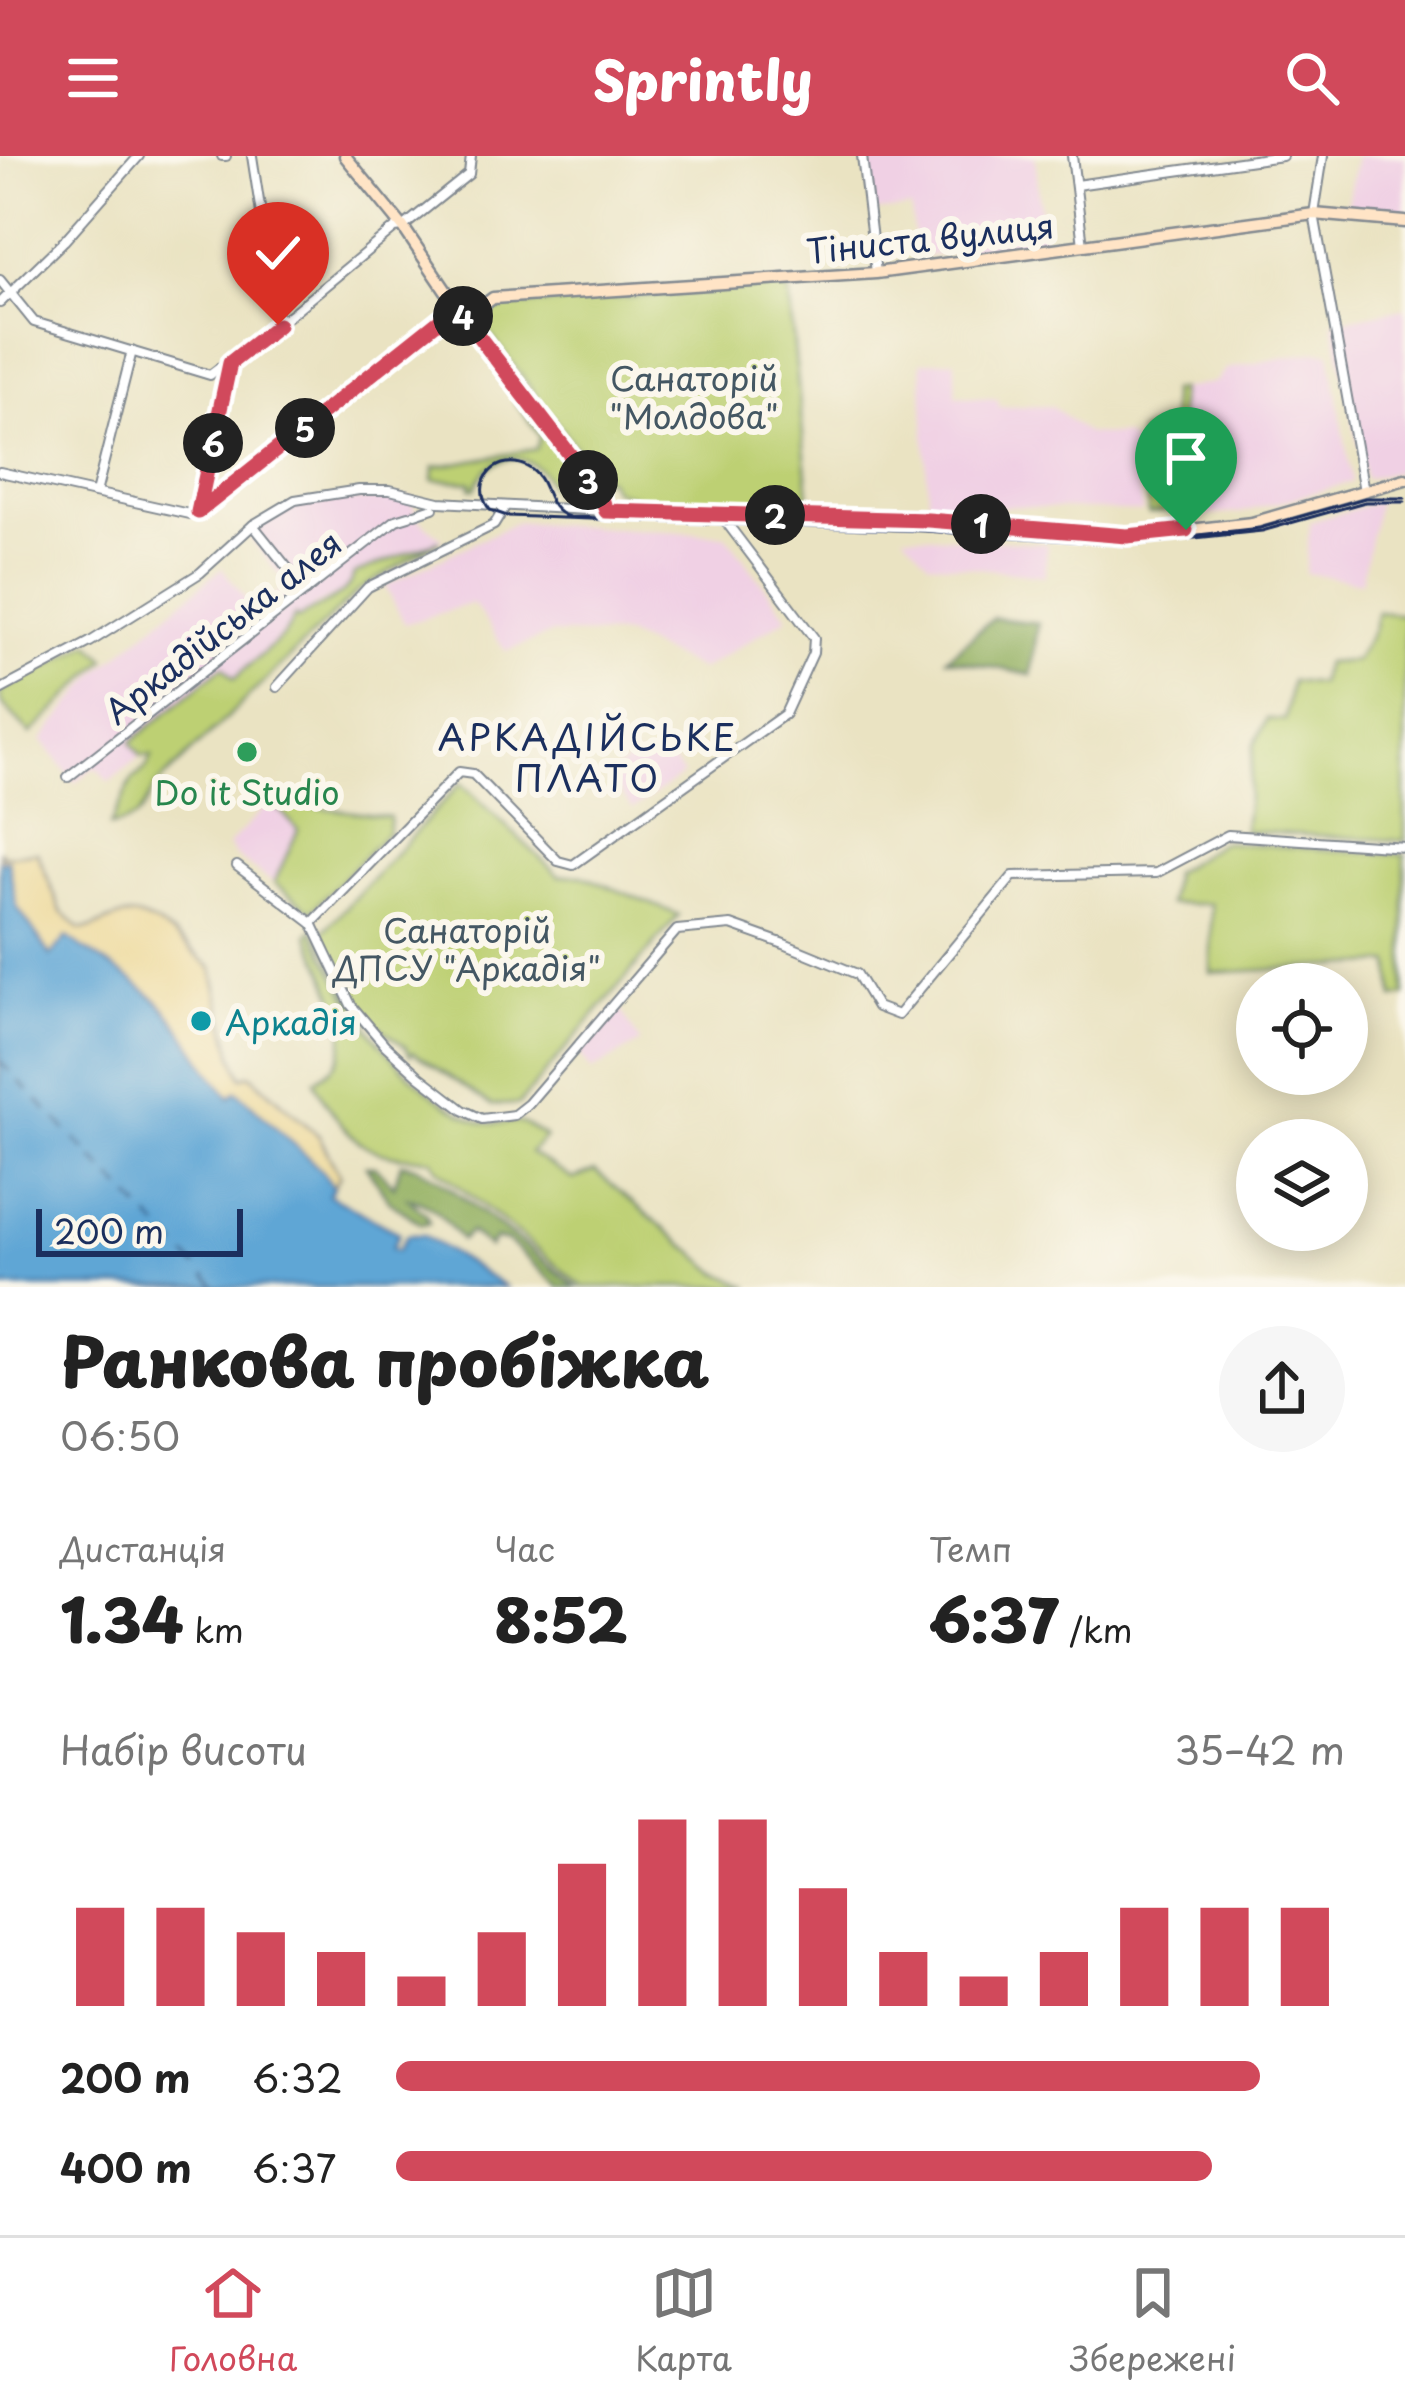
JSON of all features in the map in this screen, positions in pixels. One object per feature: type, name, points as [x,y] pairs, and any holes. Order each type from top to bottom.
[{"type":"main road","points":[[345,156],[601,495],[606,511],[949,522],[1127,536],[1252,523],[1405,483]]},
{"type":"main road","name":"Тіниста вулиця","points":[[465,319],[493,298],[876,273],[1314,214],[1405,222]]},
{"type":"street","points":[[0,303],[139,156]]},
{"type":"street","points":[[252,156],[278,325]]},
{"type":"street","points":[[0,280],[34,322],[210,375],[469,174],[471,156]]},
{"type":"street","points":[[862,156],[876,273]]},
{"type":"street","points":[[1072,156],[1083,247]]},
{"type":"street","points":[[1076,185],[1282,156]]},
{"type":"street","points":[[1323,156],[1314,214],[1364,492]]},
{"type":"street","points":[[0,472],[189,514],[198,512],[456,307]]},
{"type":"street","points":[[95,494],[132,352]]},
{"type":"street","points":[[198,512],[230,363]]},
{"type":"street","points":[[0,690],[90,642],[200,573],[253,525],[295,500],[359,490],[418,494],[436,505],[606,511]]},
{"type":"street","name":"Аркадійська алея","points":[[68,778],[396,520],[436,505]]},
{"type":"street","points":[[277,687],[368,587],[494,525],[502,507]]},
{"type":"street","points":[[312,923],[459,772],[473,774],[558,861],[573,866],[785,714],[813,653],[814,638],[718,512]]},
{"type":"street","points":[[253,525],[306,591]]},
{"type":"street","points":[[237,866],[312,923],[362,1018],[419,1076],[472,1116],[492,1119],[521,1112],[676,930],[731,925],[784,944],[857,974],[877,1006],[887,1013],[902,1014],[1012,876],[1156,873],[1228,835],[1405,847]]},
{"type":"shaded area","points":[[866,156],[1035,156],[1044,242],[916,257],[911,208],[872,212]]},
{"type":"shaded area","points":[[1356,156],[1405,156],[1405,216],[1346,209]]},
{"type":"shaded area","points":[[1405,308],[1405,470],[1365,479],[1333,322]]},
{"type":"shaded area","points":[[1330,352],[1352,482],[1240,513],[1183,517],[1179,390],[1215,382],[1226,369]]},
{"type":"shaded area","points":[[955,360],[956,396],[998,399],[999,407],[1052,406],[1087,434],[1123,435],[1131,440],[1143,512],[1009,506],[929,518],[921,362]]},
{"type":"shaded area","points":[[410,497],[418,518],[443,539],[355,574],[350,588],[295,622],[152,754],[141,756],[109,782],[98,769],[92,769],[75,783],[42,740],[98,672],[222,568],[255,610],[287,585],[251,539],[263,524],[298,503]]},
{"type":"shaded area","points":[[1378,502],[1361,582],[1305,573],[1310,522]]},
{"type":"shaded area","points":[[517,522],[726,535],[788,617],[701,670],[625,635],[552,634],[506,651],[473,603],[405,624],[385,586]]},
{"type":"shaded area","points":[[903,534],[1047,544],[1045,576],[929,562]]},
{"type":"shaded area","points":[[637,755],[644,764],[656,756],[671,759],[683,775],[633,809],[607,777]]},
{"type":"shaded area","points":[[272,801],[298,830],[274,883],[235,856],[228,845]]},
{"type":"shaded area","points":[[618,1004],[640,1043],[592,1071],[578,1052]]},
{"type":"green space","name":"Санаторій \"Молдова\"","points":[[788,285],[809,496],[788,498],[783,504],[640,499],[614,490],[607,478],[599,479],[479,320],[497,307]]},
{"type":"green space","points":[[1179,390],[1179,509],[1149,514],[1139,432],[1171,420],[1170,391]]},
{"type":"green space","points":[[518,399],[588,496],[553,495],[539,469],[520,459],[493,465],[475,489],[471,482],[433,480],[434,467],[536,449],[540,436],[515,402]]},
{"type":"green space","points":[[439,541],[358,591],[156,786],[140,814],[110,826],[132,780],[152,756],[141,756],[131,742],[223,666],[234,679],[284,635],[295,616],[298,619],[338,596],[354,574]]},
{"type":"green space","points":[[1377,612],[1405,615],[1405,841],[1244,831],[1254,745],[1267,719],[1285,720],[1291,681],[1319,684],[1325,663],[1355,661],[1373,630]]},
{"type":"green space","points":[[993,618],[1038,623],[1031,675],[947,658]]},
{"type":"green space","points":[[90,643],[106,659],[31,734],[1,703],[0,692]]},
{"type":"green space","name":"Санаторій ДПСУ \"Аркадія\"","points":[[461,783],[559,876],[581,875],[679,915],[519,1104],[492,1105],[413,1052],[410,1055],[357,1010],[320,935]]},
{"type":"green space","points":[[272,801],[390,817],[388,832],[311,911],[274,883],[298,830]]},
{"type":"green space","points":[[1221,842],[1405,855],[1405,996],[1394,998],[1391,963],[1236,963],[1236,972],[1211,973],[1211,904],[1168,904],[1173,873]]},
{"type":"green space","points":[[313,929],[358,1013],[422,1086],[481,1122],[530,1127],[545,1137],[530,1153],[573,1179],[595,1171],[717,1272],[750,1287],[583,1287],[438,1169],[432,1159],[376,1151],[355,1138],[328,1106],[315,1080],[337,1062],[343,1034],[335,998],[308,934]]},
{"type":"green space","points":[[401,1163],[439,1179],[577,1287],[559,1287],[507,1241],[495,1239],[489,1247],[470,1232],[461,1240],[432,1208],[408,1198],[426,1214],[429,1223],[421,1224],[389,1201],[366,1166],[375,1166],[394,1186]]},
{"type":"sand","name":"Аркадія","points":[[0,850],[3,856],[37,852],[61,911],[80,929],[140,917],[173,935],[212,968],[242,1077],[251,1075],[319,1136],[340,1176],[333,1187],[308,1157],[236,1092],[231,1098],[172,1016],[151,995],[67,938],[52,957],[46,951],[17,907],[7,860],[0,862]]},
{"type":"water","points":[[8,860],[17,907],[51,956],[67,937],[150,995],[180,1027],[230,1097],[237,1091],[322,1171],[333,1187],[329,1195],[399,1233],[392,1248],[398,1250],[407,1235],[423,1235],[505,1287],[0,1287],[0,862]]},
{"type":"ferry route","points":[[0,1061],[216,1287]]},
{"type":"tram line","points":[[1405,498],[1365,498],[1260,528],[1136,542],[925,527],[569,517],[555,508],[536,473],[518,463],[498,466],[483,489],[490,510],[507,516],[925,531],[1128,545],[1262,531],[1365,502],[1405,502]]},
{"type":"place","name":"Do it Studio","points":[[247,752]]},
{"type":"place","name":"Аркадія","points":[[201,1021]]},
{"type":"district","name":"АРКАДІЙСЬКЕ ПЛАТО","points":[[588,756]]},
{"type":"route","points":[[278,325],[230,363],[198,512],[456,307],[601,495],[606,511],[928,520],[1127,536],[1186,530]]}]
